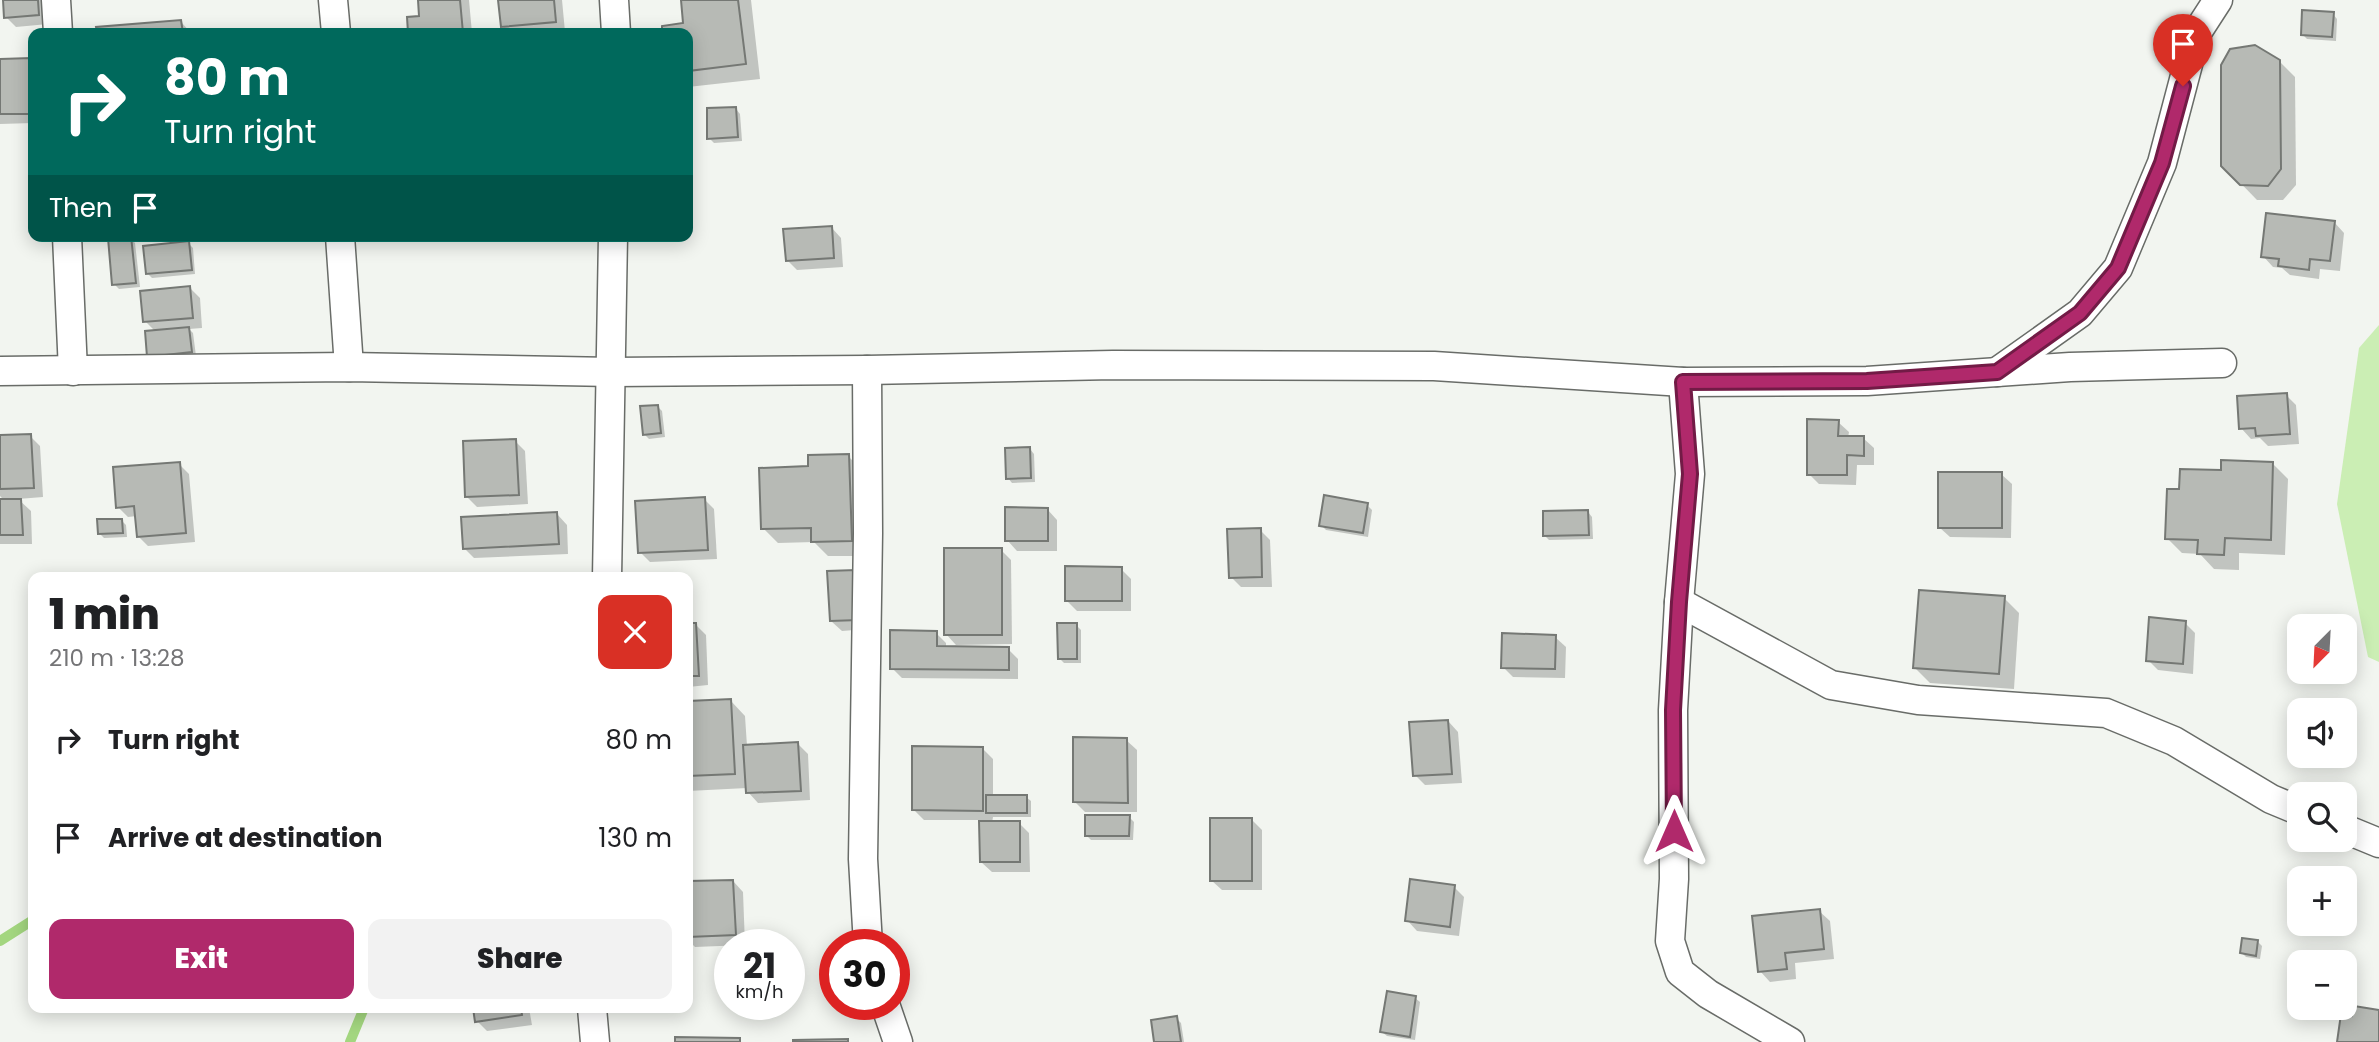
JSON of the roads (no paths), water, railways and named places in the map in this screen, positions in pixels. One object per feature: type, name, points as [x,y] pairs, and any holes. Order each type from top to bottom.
[{"type":"street","points":[[56,0],[58,28]]},
{"type":"street","points":[[333,0],[336,28]]},
{"type":"street","points":[[614,0],[616,28]]},
{"type":"street","points":[[1997,372],[2080,313],[2118,268],[2162,163],[2196,34],[2218,0]]},
{"type":"street","points":[[67,242],[73,371]]},
{"type":"street","points":[[340,242],[349,367]]},
{"type":"street","points":[[607,572],[613,242]]},
{"type":"street","points":[[0,371],[349,367],[612,372],[1113,365],[1434,366],[1683,382],[1867,381],[2070,367],[2222,363]]},
{"type":"street","points":[[867,370],[868,533],[863,859],[867,929]]},
{"type":"street","points":[[1683,382],[1690,474],[1673,710],[1674,879],[1670,942],[1680,972],[1708,994],[1790,1042]]},
{"type":"street","points":[[1679,602],[1831,685],[1917,700],[2106,713],[2174,741],[2287,805]]},
{"type":"street","points":[[2357,834],[2379,843]]},
{"type":"street","points":[[593,1013],[596,1042]]},
{"type":"street","points":[[891,1020],[898,1042]]},
{"type":"waterway","points":[[0,941],[28,923]]},
{"type":"waterway","points":[[350,1042],[362,1013]]}]
